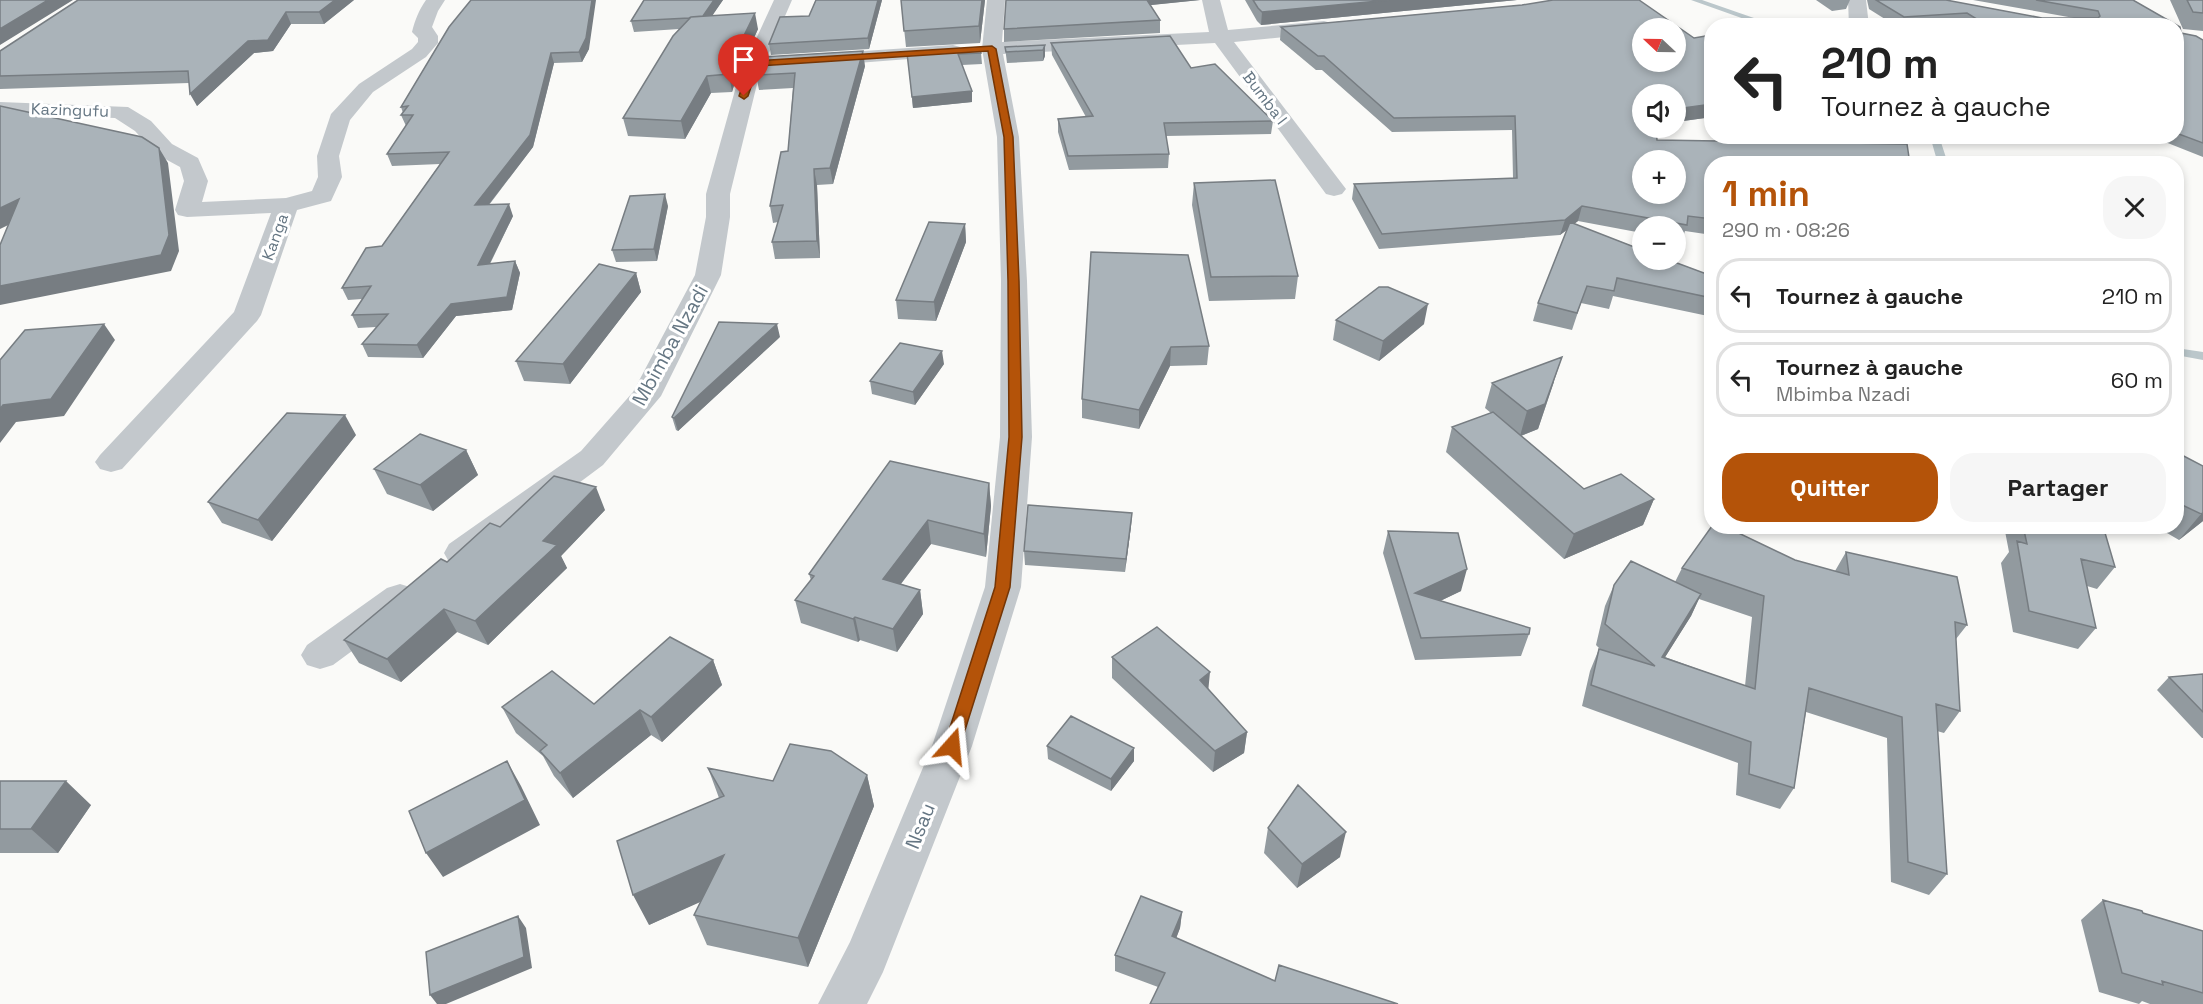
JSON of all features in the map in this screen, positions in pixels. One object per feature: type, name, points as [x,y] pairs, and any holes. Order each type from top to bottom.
[{"type":"street","name":"Kanga","points":[[111,462],[247,315],[286,205],[322,196],[330,177],[328,156],[339,119],[366,88],[419,53],[428,43],[428,36],[422,32],[423,25],[429,8],[436,0]]},
{"type":"street","name":"Mbimba Nzadi","points":[[320,655],[592,458],[646,396],[708,275],[717,217],[718,194],[749,76],[766,63],[783,0]]},
{"type":"street","name":"Nsau","points":[[842,1004],[867,956],[952,746],[1003,587],[1016,437],[1014,281],[1008,137],[992,49],[996,0]]},
{"type":"street","name":"Bumba I","points":[[1211,0],[1220,37],[1334,189]]},
{"type":"street","points":[[1857,0],[1858,18]]},
{"type":"street","points":[[802,61],[1220,37],[1347,25]]},
{"type":"street","name":"Kazingufu","points":[[0,108],[120,112],[143,126],[164,149],[190,163],[196,181],[187,210],[286,205]]},
{"type":"building","points":[[0,0],[48,0],[0,29]]},
{"type":"building","points":[[78,0],[335,0],[319,12],[286,12],[268,40],[248,41],[190,94],[188,71],[0,76],[0,51]]},
{"type":"building","points":[[471,0],[592,0],[586,38],[579,52],[551,53],[530,135],[475,205],[509,204],[478,265],[515,261],[507,297],[451,304],[417,345],[362,344],[388,314],[352,315],[371,286],[342,288],[366,248],[382,246],[449,152],[387,154],[413,115],[401,115],[408,106],[401,107],[449,27]]},
{"type":"building","points":[[644,0],[714,0],[703,16],[631,21]]},
{"type":"building","points":[[816,0],[878,0],[868,38],[769,44],[780,17],[809,16]]},
{"type":"building","points":[[901,0],[982,0],[979,26],[904,31]]},
{"type":"building","points":[[1006,0],[1147,0],[1160,20],[1004,29]]},
{"type":"building","points":[[1253,0],[1389,0],[1262,12]]},
{"type":"building","points":[[1553,0],[1639,0],[1665,18],[1632,18],[1632,72],[1686,72],[1686,32],[1694,38],[1704,36],[1704,105],[1686,108],[1686,84],[1632,84],[1632,138],[1704,141],[1704,144],[1907,144],[1909,156],[1704,156],[1704,218],[1688,216],[1687,225],[1686,216],[1637,216],[1582,206],[1565,220],[1382,234],[1354,184],[1517,178],[1515,116],[1394,118],[1324,56],[1318,56],[1281,27],[1522,5]]},
{"type":"building","points":[[1876,0],[1946,0],[2042,18],[1975,18],[1967,13],[1904,17]]},
{"type":"building","points":[[2036,0],[2133,0],[2164,18],[2098,18],[2100,16],[2098,11]]},
{"type":"building","points":[[2187,0],[2203,0],[2203,13],[2193,12]]},
{"type":"building","points":[[755,13],[733,58],[729,74],[707,76],[681,121],[623,118],[673,36],[691,17]]},
{"type":"building","points":[[2184,34],[2203,40],[2203,143],[2184,136]]},
{"type":"building","points":[[1170,36],[1191,68],[1215,64],[1273,121],[1164,123],[1169,154],[1068,156],[1058,119],[1093,116],[1051,43]]},
{"type":"building","points":[[1045,45],[1043,50],[1006,52],[1005,47]]},
{"type":"building","points":[[980,49],[981,53],[958,54],[972,91],[912,97],[907,53]]},
{"type":"building","points":[[863,51],[830,168],[814,169],[817,241],[772,242],[783,205],[770,206],[781,152],[788,151],[795,73],[756,75],[761,57]]},
{"type":"building","points":[[0,106],[142,137],[159,148],[169,235],[161,255],[0,286],[0,245],[19,199],[0,208]]},
{"type":"building","points":[[1275,180],[1298,276],[1211,277],[1194,183]]},
{"type":"building","points":[[665,194],[654,249],[612,250],[630,196]]},
{"type":"building","points":[[929,222],[965,224],[934,302],[896,300]]},
{"type":"building","points":[[1570,222],[1632,246],[1632,270],[1686,270],[1686,266],[1704,273],[1704,296],[1617,278],[1614,291],[1587,286],[1577,313],[1538,303]]},
{"type":"building","points":[[1091,252],[1188,255],[1209,346],[1171,347],[1139,410],[1082,399]]},
{"type":"building","points":[[599,264],[636,273],[563,364],[516,361]]},
{"type":"building","points":[[1379,287],[1388,287],[1428,304],[1383,341],[1336,320]]},
{"type":"building","points":[[719,322],[777,324],[674,418],[672,417]]},
{"type":"building","points":[[104,324],[51,399],[3,405],[0,409],[0,360],[25,330]]},
{"type":"building","points":[[900,343],[942,351],[913,392],[870,381]]},
{"type":"building","points":[[1562,357],[1545,404],[1527,411],[1492,383]]},
{"type":"building","points":[[1493,412],[1584,489],[1621,474],[1654,499],[1574,534],[1452,427]]},
{"type":"building","points":[[287,413],[345,415],[258,520],[208,502]]},
{"type":"building","points":[[420,434],[466,450],[420,485],[374,469]]},
{"type":"building","points":[[2184,456],[2203,466],[2203,513],[2184,506]]},
{"type":"building","points":[[890,461],[989,483],[984,534],[928,520],[883,579],[920,590],[893,629],[795,600],[814,576],[809,574]]},
{"type":"building","points":[[554,476],[596,487],[543,541],[557,545],[475,621],[444,609],[387,659],[344,640],[441,559],[447,562],[490,523],[500,527]]},
{"type":"building","points":[[1028,505],[1132,513],[1126,559],[1024,551]]},
{"type":"building","points":[[1388,531],[1458,533],[1467,569],[1415,593],[1530,628],[1529,634],[1421,638]]},
{"type":"building","points":[[1706,534],[1741,534],[1795,560],[1849,575],[1846,552],[1957,577],[1967,625],[1955,622],[1960,711],[1936,704],[1947,874],[1908,862],[1902,717],[1809,688],[1794,788],[1749,774],[1751,742],[1591,685],[1599,649],[1655,666],[1605,624],[1614,585],[1631,561],[1701,594],[1662,657],[1755,689],[1764,596],[1682,568]]},
{"type":"building","points":[[2025,534],[2105,534],[2115,567],[2081,559],[2096,628],[2029,611],[2017,541],[2027,544]]},
{"type":"building","points":[[1157,627],[1210,672],[1200,680],[1247,732],[1215,751],[1112,657]]},
{"type":"building","points":[[670,637],[713,660],[651,717],[640,710],[560,773],[540,751],[547,745],[502,707],[552,671],[594,704]]},
{"type":"building","points":[[2203,674],[2203,712],[2169,677]]},
{"type":"building","points":[[1071,716],[1134,748],[1111,779],[1047,746]]},
{"type":"building","points":[[790,744],[831,751],[867,775],[798,938],[694,915],[724,855],[633,895],[617,841],[724,796],[708,768],[773,781]]},
{"type":"building","points":[[507,761],[525,800],[426,853],[409,811]]},
{"type":"building","points":[[0,781],[66,781],[31,829],[0,829]]},
{"type":"building","points":[[1298,785],[1346,832],[1302,864],[1268,828]]},
{"type":"building","points":[[1141,896],[1182,912],[1172,936],[1275,981],[1279,965],[1398,1004],[1150,1004],[1165,973],[1115,955]]},
{"type":"building","points":[[2103,900],[2203,931],[2203,993],[2162,981],[2163,985],[2122,973]]},
{"type":"building","points":[[518,916],[524,957],[430,995],[426,952]]},
{"type":"waterway","points":[[1695,0],[1749,18]]},
{"type":"waterway","points":[[1937,144],[1940,156]]},
{"type":"waterway","points":[[2184,352],[2203,356]]},
{"type":"route","points":[[744,96],[754,64],[992,49],[1008,137],[1014,281],[1016,437],[1003,587],[952,746]]}]
